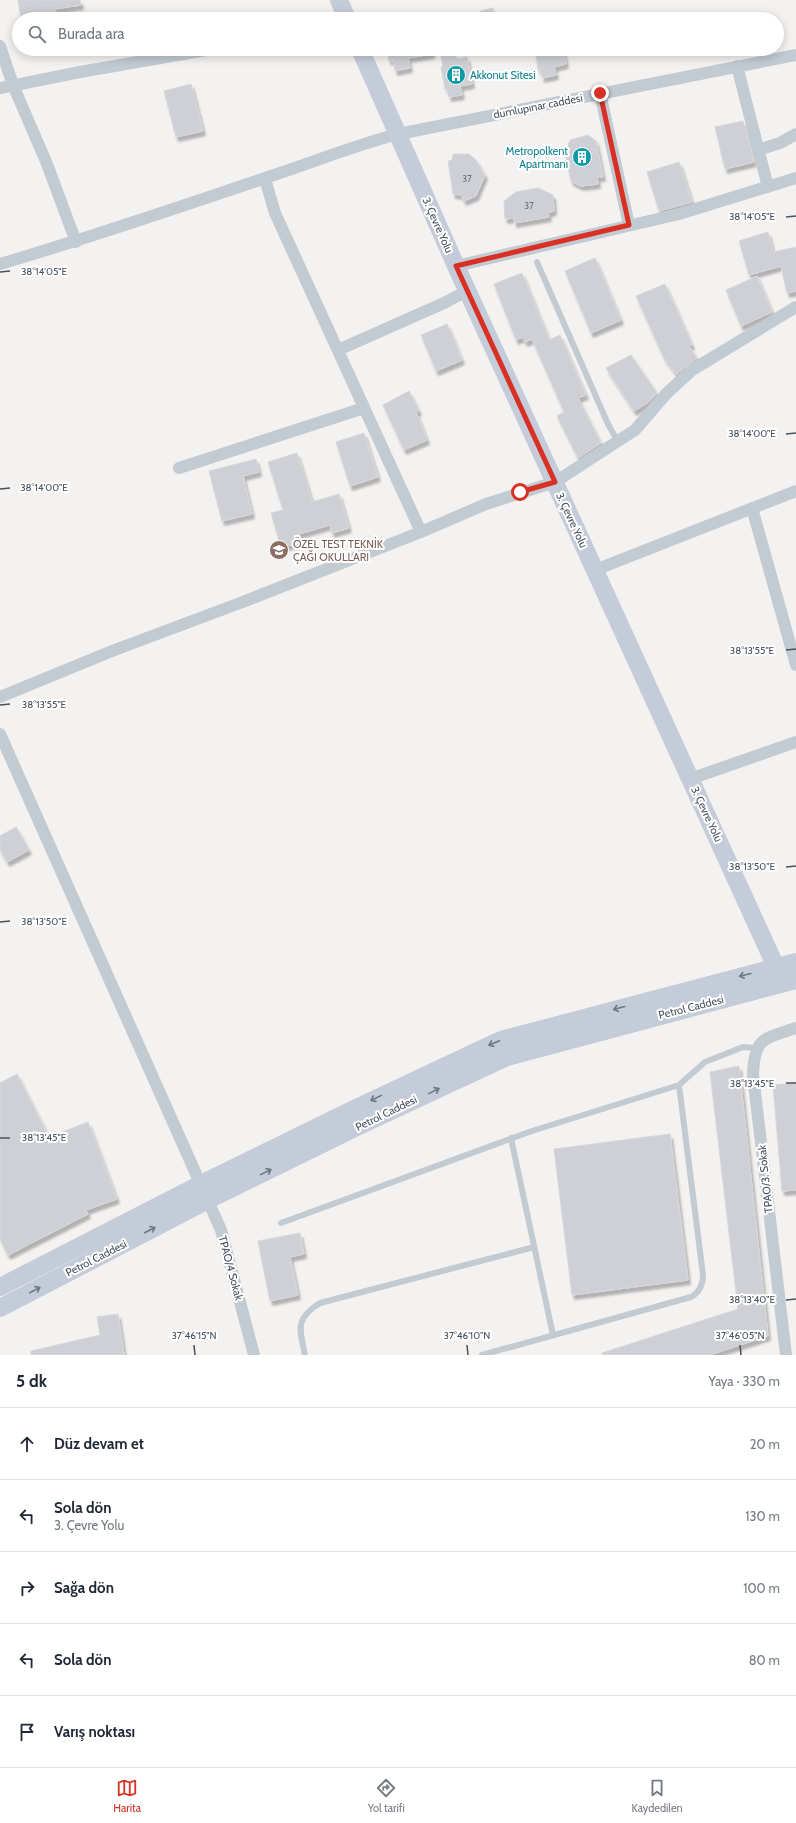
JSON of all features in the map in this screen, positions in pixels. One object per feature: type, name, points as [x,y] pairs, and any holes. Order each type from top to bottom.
[{"type":"main road","points":[[339,0],[344,12]]},
{"type":"main road","name":"3. Çevre Yolu","points":[[363,56],[456,266],[776,967]]},
{"type":"main road","name":"Petrol Caddesi","points":[[0,1308],[354,1109],[501,1040],[796,962]]},
{"type":"main road","name":"Petrol Caddesi","points":[[0,1287],[204,1192],[361,1125],[507,1056],[796,980]]},
{"type":"street","points":[[0,46],[13,85],[47,164],[76,242]]},
{"type":"street","name":"dumlupınar caddesi","points":[[0,264],[76,242],[265,179],[366,142],[398,134],[600,93],[796,55]]},
{"type":"street","points":[[0,88],[173,56]]},
{"type":"street","points":[[737,66],[768,187]]},
{"type":"street","points":[[600,93],[629,225]]},
{"type":"street","points":[[758,150],[780,143],[796,134]]},
{"type":"street","points":[[456,266],[679,214],[796,178]]},
{"type":"street","points":[[265,179],[275,212],[421,532]]},
{"type":"street","points":[[338,350],[468,291]]},
{"type":"street","points":[[0,697],[112,651],[247,601],[421,532],[486,504],[555,482],[635,430],[666,394],[692,370],[796,307]]},
{"type":"street","points":[[179,468],[364,408]]},
{"type":"street","points":[[595,570],[796,491]]},
{"type":"street","points":[[752,508],[796,665]]},
{"type":"street","name":"TPAO/4 Sokak","points":[[0,734],[221,1230],[254,1355]]},
{"type":"street","points":[[690,779],[796,742]]},
{"type":"street","points":[[756,1048],[760,1042],[796,1028]]},
{"type":"street","name":"TPAO/3. Sokak","points":[[756,1048],[753,1059],[753,1075],[786,1355]]},
{"type":"lane","points":[[537,262],[608,424],[618,442]]},
{"type":"lane","points":[[281,1223],[511,1138],[679,1085],[705,1062],[743,1047],[756,1048]]},
{"type":"lane","points":[[482,1355],[691,1297],[700,1288],[703,1274],[679,1085]]},
{"type":"lane","points":[[511,1138],[552,1335]]},
{"type":"lane","points":[[305,1355],[300,1326],[308,1312],[320,1303],[534,1247]]},
{"type":"building","points":[[18,0],[80,0],[81,5],[55,9],[56,12],[20,12]]},
{"type":"building","points":[[493,8],[494,12],[480,12]]},
{"type":"building","points":[[388,56],[420,56],[408,58],[410,68],[395,71],[393,60],[389,61]]},
{"type":"building","name":"Akkonut Sitesi","points":[[441,56],[455,56],[456,59],[467,57],[472,84],[460,86],[462,95],[449,97],[447,89],[445,89],[441,67],[443,66]]},
{"type":"building","name":"Akkonut Sitesi","points":[[536,56],[564,56],[566,64],[554,67],[556,75],[542,78],[541,69],[538,70]]},
{"type":"building","points":[[191,84],[203,131],[176,137],[164,91]]},
{"type":"building","points":[[743,121],[754,162],[725,169],[715,127]]},
{"type":"building","name":"Metropolkent Apartmanı","points":[[588,135],[596,141],[603,177],[597,177],[598,184],[581,186],[571,181],[565,153],[570,140]]},
{"type":"building","name":"Metropolkent Apartmanı","points":[[453,154],[469,154],[476,160],[485,175],[476,196],[464,201],[461,195],[453,194],[448,161],[452,160]]},
{"type":"building","points":[[679,162],[692,202],[659,211],[647,172]]},
{"type":"building","name":"Metropolkent Apartmanı","points":[[538,188],[553,195],[554,211],[548,213],[549,217],[514,223],[514,218],[505,219],[504,201],[516,192]]},
{"type":"building","points":[[768,232],[773,252],[796,247],[796,291],[787,293],[781,266],[749,275],[739,241]]},
{"type":"building","points":[[595,258],[621,320],[591,333],[565,271]]},
{"type":"building","points":[[522,273],[549,340],[560,335],[586,395],[578,398],[601,443],[578,458],[557,416],[564,412],[532,339],[525,342],[523,337],[516,340],[494,284]]},
{"type":"building","points":[[757,276],[772,312],[741,326],[726,290]]},
{"type":"building","points":[[665,284],[692,345],[689,346],[697,358],[676,374],[664,358],[636,296]]},
{"type":"building","points":[[447,324],[462,360],[436,371],[421,335]]},
{"type":"building","points":[[631,355],[657,393],[649,402],[634,411],[606,368]]},
{"type":"building","points":[[409,391],[419,411],[416,412],[427,440],[404,450],[383,405]]},
{"type":"building","points":[[364,433],[378,477],[350,486],[336,442]]},
{"type":"building","points":[[297,453],[312,502],[339,494],[349,528],[332,533],[330,525],[296,535],[298,543],[281,547],[271,513],[283,510],[268,462]]},
{"type":"building","points":[[256,459],[259,472],[243,476],[252,514],[222,521],[209,471]]},
{"type":"building","points":[[16,827],[29,850],[7,862],[0,850],[0,836]]},
{"type":"building","points":[[739,1066],[768,1336],[709,1355],[603,1355],[602,1353],[738,1309],[710,1072]]},
{"type":"building","points":[[17,1074],[49,1137],[88,1122],[117,1199],[86,1210],[88,1214],[8,1255],[0,1239],[0,1083]]},
{"type":"building","points":[[796,1083],[796,1190],[782,1191],[773,1085]]},
{"type":"building","points":[[670,1134],[688,1280],[572,1295],[554,1149]]},
{"type":"building","points":[[300,1233],[304,1254],[290,1257],[298,1295],[270,1301],[258,1241]]},
{"type":"building","points":[[118,1314],[124,1355],[31,1355],[31,1351],[100,1335],[97,1317]]},
{"type":"place","name":"Akkonut Sitesi","points":[[456,75]]},
{"type":"place","name":"Metropolkent Apartmanı","points":[[582,157]]},
{"type":"place","name":"ÖZEL TEST TEKNİK ÇAĞI OKULLARI","points":[[279,550]]},
{"type":"route","points":[[520,492],[555,482],[456,266],[629,225],[600,93]]}]
